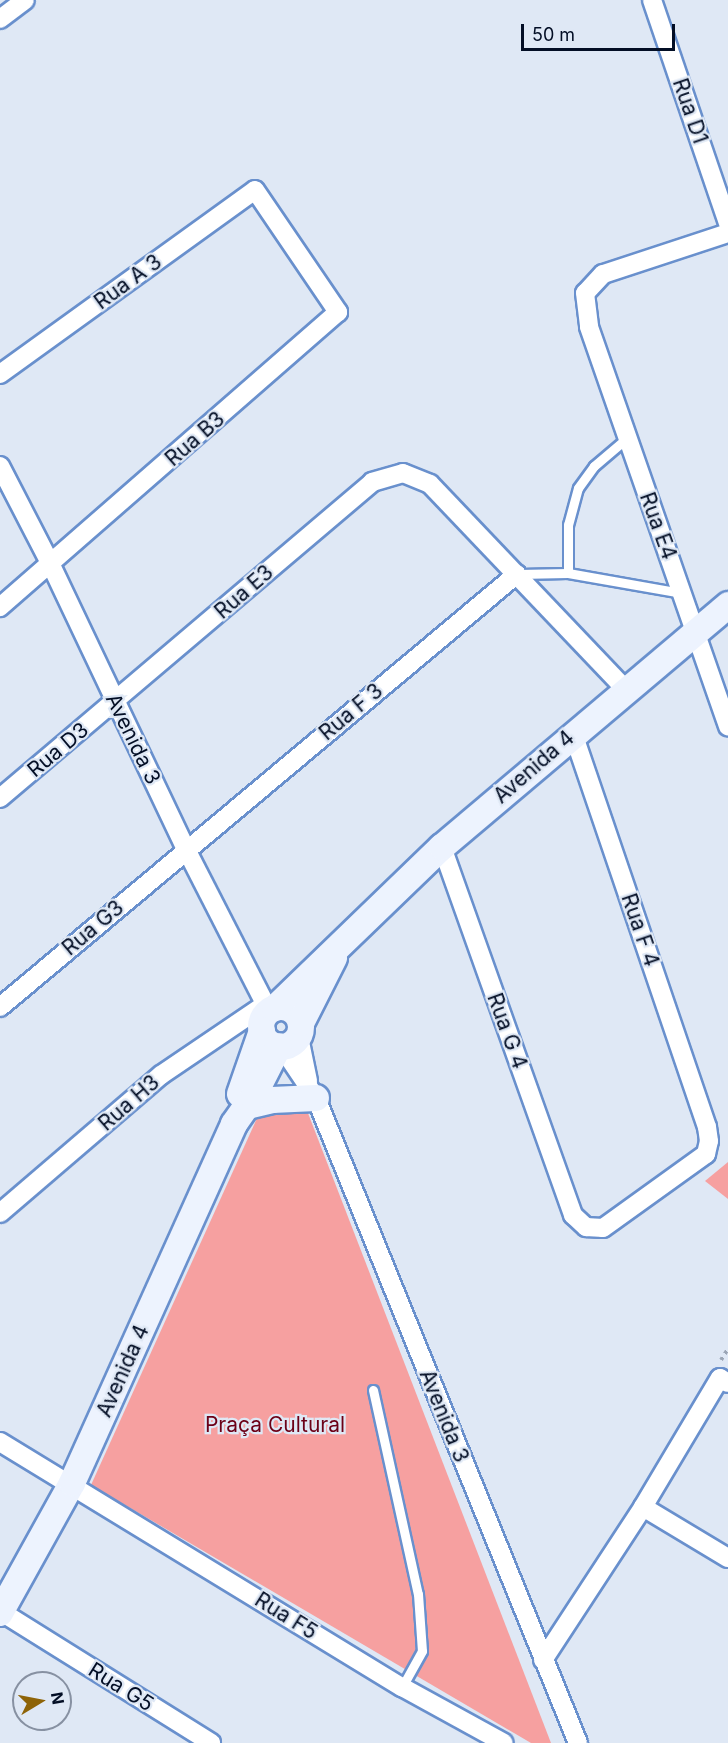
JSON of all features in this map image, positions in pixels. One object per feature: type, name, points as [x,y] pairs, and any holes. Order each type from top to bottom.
[{"type":"street","points":[[0,19],[26,0]]},
{"type":"street","name":"Rua D1","points":[[652,0],[728,223]]},
{"type":"street","name":"Rua A 3","points":[[0,375],[255,190],[338,312]]},
{"type":"street","name":"Rua E4","points":[[728,233],[603,274],[585,293],[589,327],[728,726]]},
{"type":"street","name":"Rua B3","points":[[0,608],[338,312]]},
{"type":"street","name":"Avenida 3","points":[[0,466],[51,565],[186,849],[313,1093],[578,1743]]},
{"type":"street","name":"Rua E3","points":[[115,701],[372,482],[403,473],[430,484],[517,574]]},
{"type":"street","points":[[517,574],[627,691]]},
{"type":"street","name":"Rua F 3","points":[[186,849],[517,574]]},
{"type":"street","name":"Avenida 4","points":[[0,1612],[72,1484],[240,1115],[240,1091],[279,1026],[346,937],[442,847],[573,733],[627,691],[728,605]]},
{"type":"street","name":"Rua D3","points":[[0,798],[115,701]]},
{"type":"street","name":"Rua F 4","points":[[573,733],[707,1126],[709,1141],[705,1154],[603,1228],[586,1227],[573,1215]]},
{"type":"street","name":"Rua G 4","points":[[442,847],[573,1215]]},
{"type":"street","name":"Rua G3","points":[[0,1006],[186,849]]},
{"type":"street","name":"Rua H3","points":[[0,1213],[161,1075],[279,1026]]},
{"type":"street","points":[[240,1115],[272,1100],[313,1093]]},
{"type":"street","points":[[543,1660],[724,1381]]},
{"type":"street","name":"Rua F5","points":[[0,1442],[402,1687],[504,1743]]},
{"type":"street","points":[[643,1507],[728,1558]]},
{"type":"street","name":"Rua G5","points":[[0,1612],[211,1743]]},
{"type":"lane","points":[[568,573],[568,525],[578,488],[594,466],[627,438]]},
{"type":"lane","points":[[517,574],[568,573],[682,593]]},
{"type":"lane","points":[[373,1390],[418,1594],[422,1651],[402,1687]]},
{"type":"green space","name":"Praça Cultural","points":[[306,1108],[551,1743],[531,1743],[91,1485],[258,1116],[266,1110]]},
{"type":"green space","points":[[728,1162],[728,1199],[705,1181]]}]
